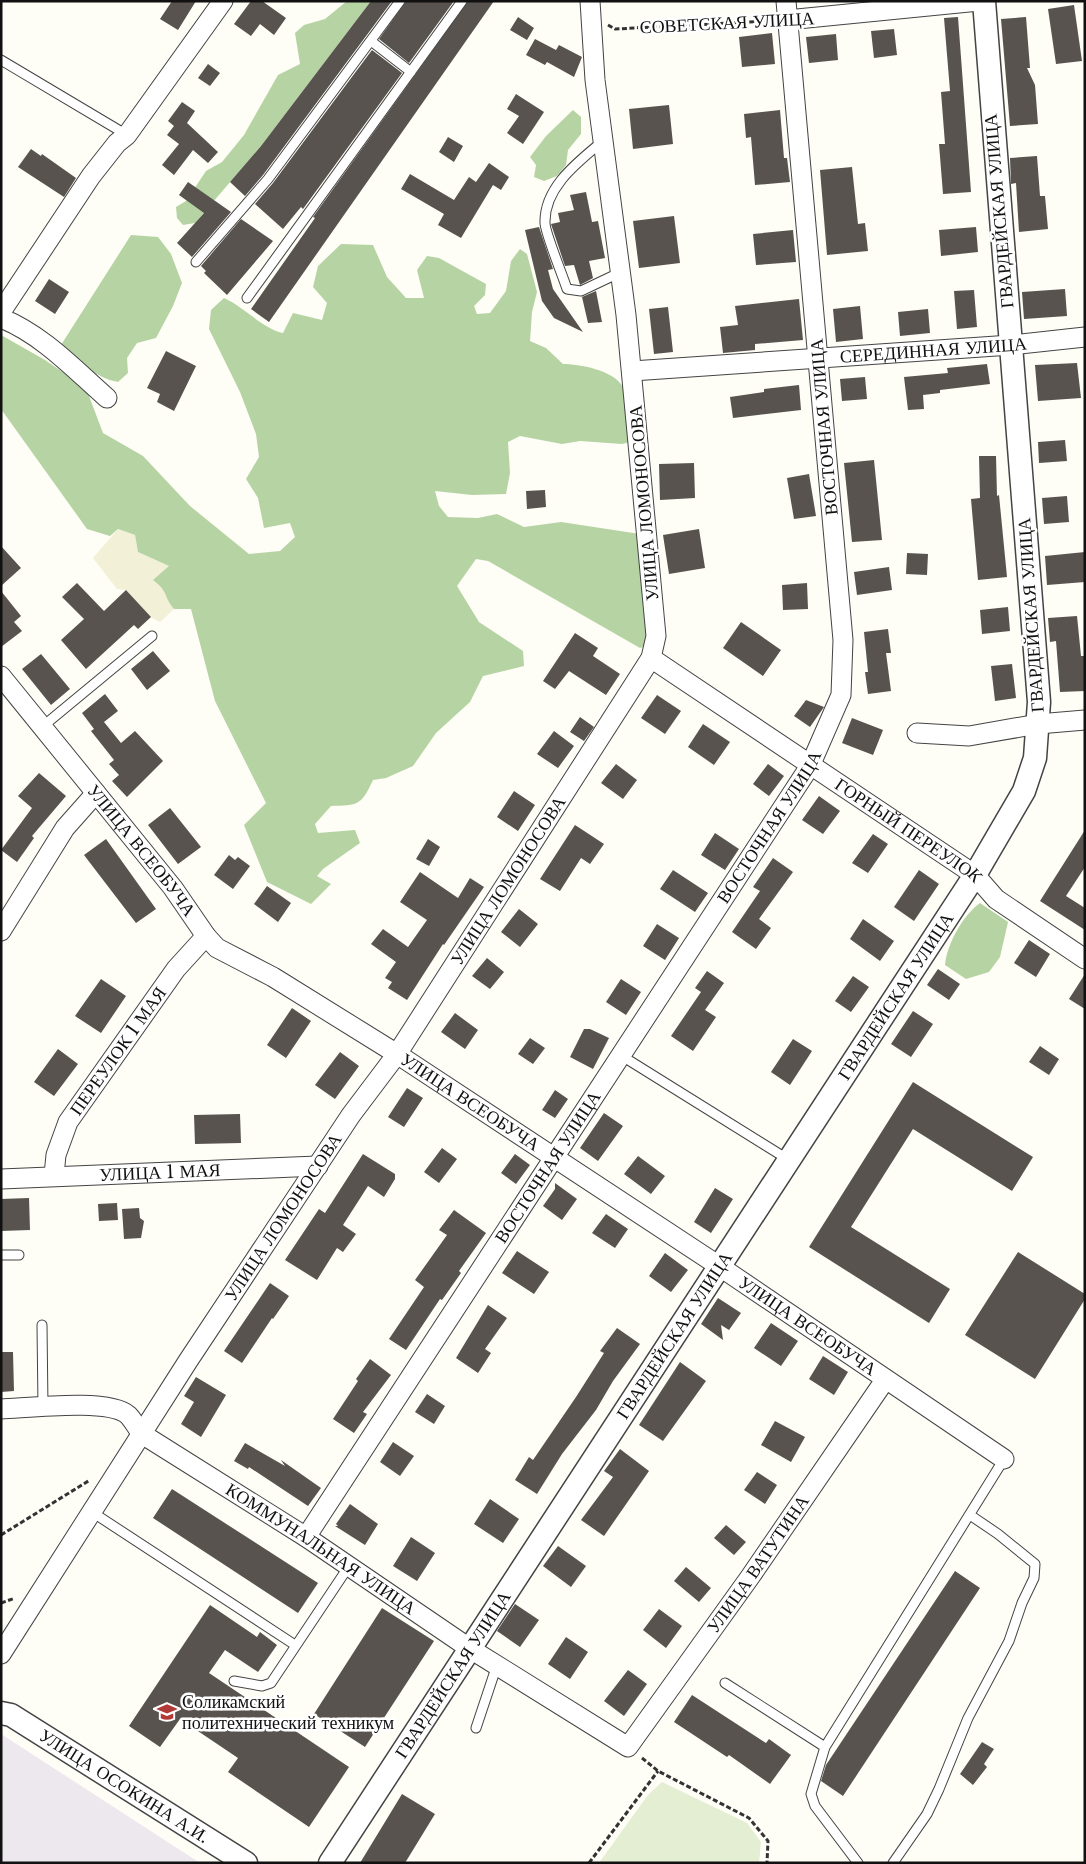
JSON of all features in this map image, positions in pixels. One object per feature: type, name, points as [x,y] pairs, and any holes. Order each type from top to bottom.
[{"type":"street","points":[[1,312],[91,176],[116,144],[127,135],[223,1]]},
{"type":"street","name":"ВОСТОЧНАЯ УЛИЦА","points":[[306,1537],[556,1158],[810,766],[841,695],[843,640],[786,1]]},
{"type":"street","name":"СОВЕТСКАЯ УЛИЦА","points":[[787,20],[980,1]]},
{"type":"street","name":"ГВАРДЕЙСКАЯ УЛИЦА","points":[[330,1863],[975,875],[1024,791],[1035,758],[1039,702],[984,1]]},
{"type":"street","name":"УЛИЦА ЛОМОНОСОВА","points":[[1,1654],[142,1434],[351,1115],[397,1054],[651,658],[656,636],[632,371],[584,4]]},
{"type":"street","points":[[1,318],[22,326],[51,348],[108,398]]},
{"type":"street","name":"СЕРЕДИННАЯ УЛИЦА","points":[[632,371],[1011,345],[1085,337]]},
{"type":"street","name":"ГОРНЫЙ ПЕРЕУЛОК","points":[[651,658],[975,875],[996,899],[1085,959]]},
{"type":"street","name":"УЛИЦА ВСЕОБУЧА","points":[[1,676],[173,888],[206,936],[217,948],[273,976],[397,1054],[719,1266],[1004,1459]]},
{"type":"street","points":[[917,733],[969,736],[1038,724],[1085,720]]},
{"type":"street","points":[[1,931],[65,828],[96,793]]},
{"type":"street","name":"ПЕРЕУЛОК 1 МАЯ","points":[[54,1176],[56,1155],[68,1122],[176,969],[206,936]]},
{"type":"street","name":"УЛИЦА 1 МАЯ","points":[[1,1179],[318,1166]]},
{"type":"street","name":"УЛИЦА ВАТУТИНА","points":[[628,1747],[750,1577],[885,1380]]},
{"type":"street","name":"КОММУНАЛЬНАЯ УЛИЦА","points":[[1,1408],[97,1405],[116,1409],[128,1415],[142,1434],[306,1537],[470,1648],[628,1747]]},
{"type":"street","name":"УЛИЦА ОСОКИНА А.И.","points":[[1,1712],[11,1715],[246,1863]]},
{"type":"lane","points":[[196,262],[268,179],[400,1]]},
{"type":"lane","points":[[247,298],[462,1]]},
{"type":"lane","points":[[371,41],[411,72]]},
{"type":"lane","points":[[1,60],[127,135]]},
{"type":"lane","points":[[603,141],[558,182],[549,204],[544,224],[567,289],[581,291],[620,272]]},
{"type":"lane","points":[[42,727],[152,636]]},
{"type":"lane","points":[[622,1056],[790,1160]]},
{"type":"lane","points":[[1,1255],[18,1255]]},
{"type":"lane","points":[[42,1325],[42,1407]]},
{"type":"lane","points":[[858,1863],[815,1806],[811,1794],[825,1747],[1004,1459]]},
{"type":"lane","points":[[92,1512],[295,1645]]},
{"type":"lane","points":[[893,1863],[927,1814],[968,1718],[1008,1641],[1022,1603],[1034,1578],[1035,1564],[998,1534],[970,1515]]},
{"type":"lane","points":[[234,1682],[262,1686],[272,1682],[349,1566]]},
{"type":"lane","points":[[476,1728],[497,1665]]},
{"type":"lane","points":[[724,1683],[825,1747]]},
{"type":"path","name":"СОВЕТСКАЯ УЛИЦА","points":[[584,4],[598,18],[615,29],[787,20]]},
{"type":"path","points":[[1,1535],[94,1477]]},
{"type":"path","points":[[589,1863],[658,1771],[749,1818],[768,1841],[767,1863]]},
{"type":"shaded area","points":[[1,1734],[200,1863],[1,1863]]},
{"type":"green space","points":[[347,1],[371,1],[261,146],[195,223],[183,225],[177,218],[176,207],[186,201],[206,171],[222,162],[244,135],[278,75],[300,64],[295,33],[304,25],[325,19]]},
{"type":"green space","points":[[573,110],[581,117],[581,134],[568,150],[566,165],[557,176],[544,181],[534,177],[536,165],[530,157],[546,136]]},
{"type":"green space","points":[[131,235],[158,237],[171,254],[182,283],[173,306],[156,338],[137,343],[127,358],[128,373],[118,382],[95,373],[80,363],[61,345]]},
{"type":"green space","points":[[341,244],[373,245],[387,277],[406,298],[424,298],[417,270],[427,256],[439,258],[486,284],[485,295],[474,306],[477,314],[490,313],[506,291],[511,261],[520,249],[527,254],[537,292],[532,312],[530,341],[546,348],[563,364],[596,369],[612,376],[618,381],[625,391],[630,442],[622,444],[580,441],[562,444],[520,436],[508,442],[510,473],[506,494],[472,495],[435,491],[439,506],[448,517],[478,518],[497,514],[524,527],[561,522],[640,534],[649,645],[640,648],[488,561],[476,559],[457,586],[479,622],[523,651],[524,666],[483,676],[470,702],[436,733],[413,766],[386,778],[373,780],[365,795],[358,802],[331,806],[315,824],[318,833],[355,830],[360,843],[323,869],[317,876],[331,884],[311,904],[267,882],[244,825],[266,803],[215,701],[191,609],[174,609],[164,591],[153,580],[169,566],[138,552],[135,535],[118,529],[110,536],[87,529],[1,409],[1,335],[45,360],[86,388],[103,433],[143,456],[190,506],[249,554],[280,551],[295,537],[290,523],[264,528],[258,498],[246,479],[259,457],[256,434],[240,392],[209,329],[211,310],[224,298],[260,322],[283,333],[293,313],[322,320],[327,303],[313,287],[318,266]]},
{"type":"green space","points":[[118,529],[135,535],[138,552],[169,566],[166,590],[169,602],[174,609],[160,622],[151,617],[126,590],[117,589],[93,558]]},
{"type":"green space","points":[[980,903],[1008,922],[1000,957],[989,972],[966,979],[945,965],[946,957],[952,939],[962,922]]},
{"type":"green space","points":[[662,1782],[747,1823],[761,1842],[759,1863],[599,1863],[648,1795]]},
{"type":"building","points":[[172,1],[196,1],[178,30],[160,19]]},
{"type":"building","points":[[251,1],[262,1],[286,18],[274,35],[260,24],[251,36],[234,24]]},
{"type":"building","points":[[371,1],[392,1],[263,175],[245,196],[230,182],[261,146]]},
{"type":"building","points":[[406,1],[454,1],[409,63],[379,39]]},
{"type":"building","points":[[468,1],[494,1],[269,322],[251,309],[315,218],[313,217]]},
{"type":"building","points":[[1074,5],[1082,61],[1056,64],[1048,9]]},
{"type":"building","points":[[518,17],[534,28],[527,40],[510,30]]},
{"type":"building","points":[[958,17],[971,192],[943,194],[939,144],[945,144],[941,92],[950,91],[944,18]]},
{"type":"building","points":[[1026,17],[1030,68],[1027,68],[1035,85],[1038,124],[1010,126],[1001,19]]},
{"type":"building","points":[[894,29],[897,55],[874,58],[871,31]]},
{"type":"building","points":[[772,33],[775,64],[742,67],[739,37]]},
{"type":"building","points":[[836,34],[838,60],[809,63],[806,37]]},
{"type":"building","points":[[535,39],[556,50],[559,45],[582,57],[574,77],[547,62],[545,65],[526,55]]},
{"type":"building","points":[[372,50],[402,73],[303,209],[301,207],[283,229],[255,204],[273,183]]},
{"type":"building","points":[[208,64],[220,73],[210,86],[198,78]]},
{"type":"building","points":[[516,94],[544,112],[523,144],[507,133],[519,116],[507,109]]},
{"type":"building","points":[[182,102],[195,111],[187,123],[218,152],[208,163],[193,150],[174,175],[162,165],[179,144],[167,135],[174,126],[168,121]]},
{"type":"building","points":[[669,105],[673,144],[633,149],[629,109]]},
{"type":"building","points":[[780,110],[784,158],[787,158],[790,182],[755,185],[751,137],[746,138],[744,114]]},
{"type":"building","points":[[448,137],[463,146],[454,162],[439,152]]},
{"type":"building","points":[[31,149],[41,156],[42,154],[76,178],[64,197],[18,167]]},
{"type":"building","points":[[1037,156],[1040,196],[1045,196],[1048,229],[1019,232],[1016,183],[1011,184],[1010,158]]},
{"type":"building","points":[[489,163],[509,177],[501,190],[493,185],[461,238],[438,225],[444,214],[401,189],[410,174],[454,200],[469,177],[476,182]]},
{"type":"building","points":[[852,167],[858,224],[865,223],[868,251],[827,255],[820,170]]},
{"type":"building","points":[[188,182],[231,212],[192,257],[177,243],[204,213],[179,195]]},
{"type":"building","points":[[586,192],[592,222],[598,221],[605,258],[589,261],[593,278],[580,285],[574,265],[565,266],[551,224],[560,222],[558,213],[574,210],[570,195]]},
{"type":"building","points":[[674,216],[680,263],[639,268],[633,221]]},
{"type":"building","points":[[241,219],[273,241],[227,295],[204,273],[206,271],[201,266]]},
{"type":"building","points":[[539,227],[553,269],[548,270],[553,289],[583,332],[554,318],[542,301],[525,230]]},
{"type":"building","points":[[976,227],[978,252],[941,256],[939,230]]},
{"type":"building","points":[[793,230],[796,262],[756,265],[753,234]]},
{"type":"building","points":[[49,279],[69,292],[55,314],[35,301]]},
{"type":"building","points":[[1065,289],[1067,316],[1024,319],[1022,292]]},
{"type":"building","points":[[974,290],[977,327],[957,329],[954,291]]},
{"type":"building","points":[[596,291],[602,322],[588,323],[582,297]]},
{"type":"building","points":[[799,299],[803,340],[755,344],[755,350],[723,353],[720,327],[738,325],[735,306]]},
{"type":"building","points":[[860,306],[863,339],[836,342],[833,309]]},
{"type":"building","points":[[668,307],[673,352],[654,354],[649,309]]},
{"type":"building","points":[[928,309],[930,333],[900,336],[898,312]]},
{"type":"building","points":[[166,351],[196,366],[174,411],[157,402],[160,394],[147,388]]},
{"type":"building","points":[[1077,363],[1081,398],[1038,401],[1035,365]]},
{"type":"building","points":[[987,364],[990,384],[940,390],[940,393],[923,395],[924,409],[908,410],[904,377],[948,373],[947,368]]},
{"type":"building","points":[[865,377],[867,399],[842,401],[840,379]]},
{"type":"building","points":[[799,385],[801,410],[733,418],[730,397],[764,392],[764,389]]},
{"type":"building","points":[[1065,440],[1067,461],[1039,463],[1038,442]]},
{"type":"building","points":[[979,456],[996,456],[997,496],[999,495],[1007,577],[978,580],[971,499],[980,498]]},
{"type":"building","points":[[874,460],[882,540],[852,542],[844,463]]},
{"type":"building","points":[[694,463],[695,498],[660,500],[659,464]]},
{"type":"building","points":[[809,474],[816,516],[794,519],[787,478]]},
{"type":"building","points":[[545,490],[546,507],[527,509],[526,491]]},
{"type":"building","points":[[1067,496],[1069,522],[1044,524],[1042,498]]},
{"type":"building","points":[[699,529],[705,568],[669,574],[663,535]]},
{"type":"building","points":[[1,546],[21,568],[1,586]]},
{"type":"building","points":[[1085,552],[1085,582],[1047,585],[1045,556]]},
{"type":"building","points":[[907,553],[928,554],[927,575],[906,574]]},
{"type":"building","points":[[889,567],[892,590],[857,595],[854,572]]},
{"type":"building","points":[[77,583],[104,611],[126,590],[151,617],[138,629],[134,625],[86,669],[61,640],[84,619],[62,597]]},
{"type":"building","points":[[807,583],[808,609],[783,610],[782,585]]},
{"type":"building","points":[[1,591],[21,616],[14,622],[22,631],[1,647]]},
{"type":"building","points":[[1008,607],[1010,631],[982,634],[980,610]]},
{"type":"building","points":[[1077,616],[1081,656],[1085,656],[1085,691],[1060,692],[1056,641],[1050,642],[1048,618]]},
{"type":"building","points":[[741,622],[781,650],[763,676],[723,648]]},
{"type":"building","points":[[888,629],[891,653],[886,653],[891,691],[868,694],[865,672],[868,672],[864,632]]},
{"type":"building","points":[[575,633],[598,648],[593,656],[620,674],[606,695],[569,671],[555,689],[543,681]]},
{"type":"building","points":[[153,651],[170,671],[147,690],[131,669]]},
{"type":"building","points":[[41,654],[70,689],[51,705],[22,669]]},
{"type":"building","points":[[1012,664],[1016,698],[995,701],[991,666]]},
{"type":"building","points":[[105,694],[118,711],[104,722],[121,743],[135,731],[163,761],[127,797],[112,781],[119,775],[109,764],[114,760],[91,731],[94,729],[82,713]]},
{"type":"building","points":[[657,695],[681,711],[665,734],[641,718]]},
{"type":"building","points":[[806,700],[824,707],[810,727],[794,716]]},
{"type":"building","points":[[580,717],[594,727],[584,741],[570,732]]},
{"type":"building","points":[[852,718],[883,730],[873,755],[842,743]]},
{"type":"building","points":[[703,724],[730,742],[714,765],[688,747]]},
{"type":"building","points":[[554,731],[574,746],[558,768],[537,754]]},
{"type":"building","points":[[616,764],[637,780],[623,799],[601,783]]},
{"type":"building","points":[[768,764],[784,776],[769,796],[753,784]]},
{"type":"building","points":[[39,773],[66,796],[32,836],[34,838],[17,862],[1,850],[32,808],[18,796]]},
{"type":"building","points":[[514,791],[535,805],[518,831],[497,817]]},
{"type":"building","points":[[819,796],[840,811],[823,834],[802,820]]},
{"type":"building","points":[[170,808],[201,847],[178,864],[148,825]]},
{"type":"building","points":[[575,825],[604,844],[590,864],[581,858],[560,891],[540,879]]},
{"type":"building","points":[[1085,830],[1085,867],[1066,896],[1085,908],[1085,930],[1040,901]]},
{"type":"building","points":[[715,833],[739,849],[725,870],[701,855]]},
{"type":"building","points":[[873,834],[888,844],[868,873],[852,863]]},
{"type":"building","points":[[106,839],[156,909],[136,923],[84,855]]},
{"type":"building","points":[[428,839],[440,847],[429,866],[416,859]]},
{"type":"building","points":[[229,855],[235,860],[238,857],[250,866],[233,889],[214,875]]},
{"type":"building","points":[[773,858],[793,872],[759,919],[771,928],[756,949],[732,932],[760,891],[753,887]]},
{"type":"building","points":[[673,870],[708,893],[695,912],[660,889]]},
{"type":"building","points":[[919,870],[939,884],[914,921],[894,907]]},
{"type":"building","points":[[420,872],[458,898],[470,878],[484,887],[443,944],[407,1000],[388,988],[392,982],[385,978],[396,962],[371,944],[383,929],[408,947],[427,920],[400,902]]},
{"type":"building","points":[[267,886],[291,903],[278,922],[254,904]]},
{"type":"building","points":[[519,909],[538,924],[520,947],[501,932]]},
{"type":"building","points":[[863,919],[894,941],[880,961],[850,939]]},
{"type":"building","points":[[657,924],[679,938],[665,960],[643,946]]},
{"type":"building","points":[[1029,940],[1050,954],[1036,977],[1014,963]]},
{"type":"building","points":[[487,958],[504,972],[490,989],[472,976]]},
{"type":"building","points":[[938,969],[960,984],[949,1000],[927,985]]},
{"type":"building","points":[[707,971],[724,983],[705,1010],[716,1017],[693,1051],[671,1036],[701,992],[695,988]]},
{"type":"building","points":[[1085,974],[1085,1009],[1069,999]]},
{"type":"building","points":[[853,976],[869,987],[851,1012],[835,1001]]},
{"type":"building","points":[[101,979],[126,996],[101,1033],[75,1016]]},
{"type":"building","points":[[621,979],[641,992],[626,1015],[606,1002]]},
{"type":"building","points":[[292,1008],[311,1021],[286,1058],[267,1045]]},
{"type":"building","points":[[913,1011],[933,1024],[911,1057],[891,1044]]},
{"type":"building","points":[[455,1013],[478,1030],[465,1049],[441,1032]]},
{"type":"building","points":[[584,1029],[590,1029],[609,1038],[593,1069],[570,1057]]},
{"type":"building","points":[[530,1038],[545,1048],[533,1064],[518,1054]]},
{"type":"building","points":[[793,1039],[812,1051],[790,1085],[771,1072]]},
{"type":"building","points":[[1040,1046],[1059,1059],[1049,1075],[1029,1062]]},
{"type":"building","points":[[58,1049],[78,1064],[54,1096],[34,1082]]},
{"type":"building","points":[[340,1052],[359,1066],[335,1099],[315,1085]]},
{"type":"building","points":[[913,1082],[1033,1157],[1012,1191],[913,1129],[851,1227],[950,1289],[929,1323],[809,1247]]},
{"type":"building","points":[[407,1088],[423,1098],[404,1127],[388,1117]]},
{"type":"building","points":[[555,1090],[568,1099],[555,1118],[542,1110]]},
{"type":"building","points":[[604,1113],[623,1126],[598,1161],[580,1148]]},
{"type":"building","points":[[240,1114],[241,1143],[195,1144],[194,1115]]},
{"type":"building","points":[[442,1148],[457,1159],[439,1183],[424,1172]]},
{"type":"building","points":[[363,1154],[395,1174],[395,1179],[384,1197],[368,1186],[343,1225],[356,1234],[343,1252],[337,1248],[317,1280],[285,1260],[319,1209],[325,1213]]},
{"type":"building","points":[[515,1154],[530,1165],[516,1184],[501,1173]]},
{"type":"building","points":[[638,1156],[665,1176],[651,1194],[624,1174]]},
{"type":"building","points":[[555,1183],[577,1199],[562,1220],[543,1206],[555,1189]]},
{"type":"building","points":[[715,1188],[733,1199],[711,1233],[694,1222]]},
{"type":"building","points":[[29,1198],[30,1230],[1,1231],[1,1199]]},
{"type":"building","points":[[117,1203],[118,1220],[99,1221],[98,1204]]},
{"type":"building","points":[[139,1208],[140,1218],[144,1221],[141,1238],[124,1239],[122,1209]]},
{"type":"building","points":[[454,1210],[486,1233],[459,1271],[461,1273],[442,1300],[440,1299],[406,1350],[389,1339],[424,1287],[415,1280],[447,1235],[439,1230]]},
{"type":"building","points":[[606,1214],[628,1229],[615,1248],[592,1233]]},
{"type":"building","points":[[517,1251],[549,1272],[534,1294],[502,1273]]},
{"type":"building","points":[[1018,1252],[1085,1294],[1085,1299],[1035,1379],[965,1335]]},
{"type":"building","points":[[665,1253],[688,1270],[671,1292],[649,1276]]},
{"type":"building","points":[[270,1283],[289,1296],[242,1363],[224,1351]]},
{"type":"building","points":[[718,1298],[741,1313],[729,1330],[721,1325],[723,1340],[701,1324]]},
{"type":"building","points":[[488,1305],[507,1318],[485,1349],[491,1353],[478,1373],[456,1358]]},
{"type":"building","points":[[771,1323],[798,1341],[781,1366],[754,1348]]},
{"type":"building","points":[[617,1328],[640,1344],[613,1381],[596,1410],[562,1454],[537,1494],[515,1480],[529,1457],[533,1460],[576,1397],[604,1353],[600,1351]]},
{"type":"building","points":[[1,1352],[13,1352],[14,1391],[1,1392]]},
{"type":"building","points":[[823,1356],[848,1372],[834,1395],[809,1379]]},
{"type":"building","points":[[370,1359],[391,1375],[363,1412],[367,1414],[354,1433],[333,1419]]},
{"type":"building","points":[[680,1362],[706,1381],[663,1441],[639,1425]]},
{"type":"building","points":[[196,1377],[226,1395],[201,1437],[181,1424],[194,1402],[184,1396]]},
{"type":"building","points":[[427,1394],[445,1406],[434,1424],[415,1412]]},
{"type":"building","points":[[775,1421],[805,1437],[791,1462],[761,1445]]},
{"type":"building","points":[[393,1442],[414,1456],[400,1476],[380,1462]]},
{"type":"building","points":[[245,1443],[285,1466],[281,1460],[321,1488],[308,1506],[249,1467],[248,1469],[234,1461]]},
{"type":"building","points":[[620,1449],[649,1471],[604,1536],[581,1520],[613,1477],[604,1471]]},
{"type":"building","points":[[757,1472],[777,1485],[765,1504],[744,1490]]},
{"type":"building","points":[[172,1489],[318,1583],[298,1613],[153,1518]]},
{"type":"building","points":[[490,1499],[519,1519],[503,1543],[474,1524]]},
{"type":"building","points":[[350,1504],[378,1524],[365,1545],[335,1526],[338,1526],[336,1524]]},
{"type":"building","points":[[726,1525],[746,1542],[734,1555],[714,1538]]},
{"type":"building","points":[[411,1537],[435,1553],[417,1581],[393,1566]]},
{"type":"building","points":[[558,1546],[586,1566],[571,1587],[543,1566]]},
{"type":"building","points":[[686,1567],[711,1588],[699,1602],[674,1581]]},
{"type":"building","points":[[955,1571],[980,1588],[843,1796],[821,1781],[826,1765]]},
{"type":"building","points":[[515,1604],[539,1620],[520,1647],[497,1631]]},
{"type":"building","name":"Соликамский политехнический техникум","points":[[210,1605],[257,1637],[260,1632],[277,1645],[258,1672],[225,1650],[209,1673],[349,1767],[309,1827],[228,1772],[238,1758],[180,1719],[160,1747],[129,1726]]},
{"type":"building","points":[[382,1608],[434,1641],[365,1747],[314,1714]]},
{"type":"building","points":[[659,1609],[682,1626],[666,1648],[643,1630]]},
{"type":"building","points":[[566,1637],[588,1652],[570,1679],[548,1664]]},
{"type":"building","points":[[628,1670],[647,1684],[624,1716],[604,1701]]},
{"type":"building","points":[[692,1695],[766,1743],[769,1739],[791,1755],[770,1784],[729,1755],[727,1757],[674,1722]]},
{"type":"building","points":[[982,1742],[994,1749],[984,1764],[987,1767],[973,1785],[960,1774]]},
{"type":"building","points":[[402,1794],[435,1814],[405,1863],[360,1863]]},
{"type":"place","name":"Соликамский политехнический техникум","points":[[167,1712]]}]
